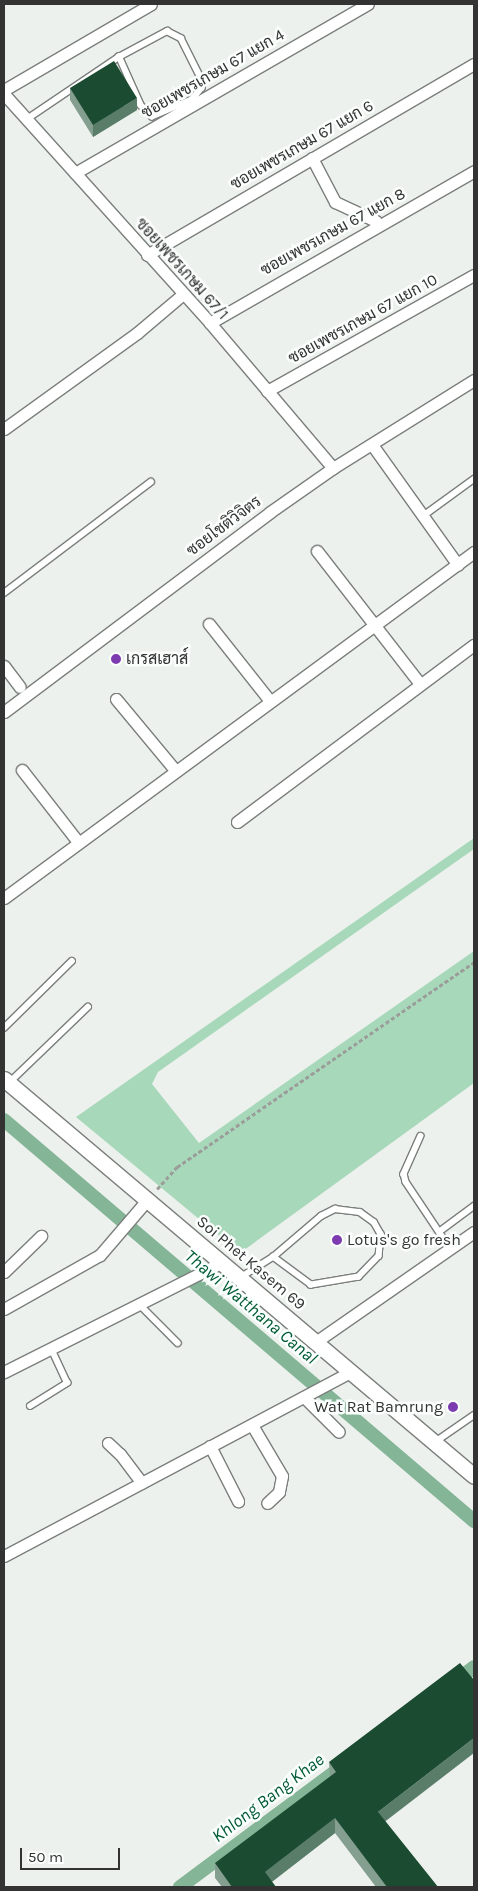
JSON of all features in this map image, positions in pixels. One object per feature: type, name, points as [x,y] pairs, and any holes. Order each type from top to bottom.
[{"type":"main road","name":"Soi Phet Kasem 69","points":[[6,1081],[144,1204],[217,1265],[241,1277],[317,1341],[345,1375],[435,1442],[474,1476]]},
{"type":"street","points":[[4,90],[151,4]]},
{"type":"street","name":"ซอยเพชรเกษม 67 แยก 4","points":[[74,173],[368,4]]},
{"type":"street","name":"ซอยเพชรเกษม 67 แยก 6","points":[[147,255],[474,64]]},
{"type":"street","name":"ซอยเพชรเกษม 67/1","points":[[4,94],[182,295],[210,323],[333,468]]},
{"type":"street","points":[[312,158],[335,202],[376,221]]},
{"type":"street","name":"ซอยเพชรเกษม 67 แยก 8","points":[[210,323],[474,171]]},
{"type":"street","name":"ซอยเพชรเกษม 67 แยก 10","points":[[267,391],[474,275]]},
{"type":"street","points":[[4,428],[137,333],[182,295]]},
{"type":"street","name":"ซอยโชติวิจิตร","points":[[4,712],[333,468],[373,446],[474,380]]},
{"type":"street","points":[[373,446],[458,565]]},
{"type":"street","points":[[317,550],[420,684]]},
{"type":"street","points":[[4,898],[175,770],[375,627],[474,552]]},
{"type":"street","points":[[209,624],[270,701]]},
{"type":"street","points":[[238,822],[474,645]]},
{"type":"street","points":[[4,666],[20,687]]},
{"type":"street","points":[[116,699],[175,770]]},
{"type":"street","points":[[22,770],[78,842]]},
{"type":"street","points":[[4,1309],[77,1270],[100,1255],[144,1204]]},
{"type":"street","points":[[317,1341],[474,1232]]},
{"type":"street","points":[[4,1272],[41,1236]]},
{"type":"street","points":[[4,1372],[217,1265]]},
{"type":"street","points":[[4,1556],[345,1375]]},
{"type":"street","points":[[306,1396],[339,1432]]},
{"type":"street","points":[[252,1425],[282,1476],[279,1492],[267,1503]]},
{"type":"street","points":[[108,1443],[120,1454],[142,1482]]},
{"type":"street","points":[[210,1446],[238,1501]]},
{"type":"lane","points":[[26,119],[119,57],[172,31],[181,38],[202,80],[202,88],[192,100],[152,117],[140,106],[119,57]]},
{"type":"lane","points":[[423,516],[474,479]]},
{"type":"lane","points":[[4,593],[151,482]]},
{"type":"lane","points":[[4,1028],[72,961]]},
{"type":"lane","points":[[6,1081],[88,1007]]},
{"type":"lane","points":[[421,1136],[404,1174],[406,1182],[450,1248]]},
{"type":"lane","points":[[439,1232],[474,1206]]},
{"type":"lane","points":[[241,1277],[273,1258],[321,1216],[335,1209],[360,1212],[374,1222],[381,1234],[379,1256],[359,1278],[312,1285],[273,1258]]},
{"type":"lane","points":[[139,1304],[178,1343]]},
{"type":"lane","points":[[30,1406],[67,1382],[51,1348]]},
{"type":"lane","points":[[435,1442],[474,1415]]},
{"type":"path","points":[[144,1204],[178,1167],[474,962]]},
{"type":"green space","points":[[474,838],[474,849],[158,1072],[152,1084],[199,1143],[474,951],[474,1083],[240,1253],[76,1117]]},
{"type":"building","points":[[114,61],[137,98],[93,125],[70,88]]},
{"type":"building","points":[[460,1663],[474,1680],[474,1738],[378,1812],[438,1887],[387,1887],[335,1818],[265,1872],[276,1887],[232,1887],[215,1863],[336,1772],[329,1762]]},
{"type":"waterway","name":"Thawi Watthana Canal","points":[[4,1120],[474,1521]]},
{"type":"waterway","name":"Khlong Bang Khae","points":[[453,1683],[474,1667]]},
{"type":"waterway","name":"Khlong Bang Khae","points":[[180,1887],[344,1765]]},
{"type":"place","name":"เกรสเฮาส์","points":[[116,659]]},
{"type":"place","name":"Lotus's go fresh","points":[[337,1240]]},
{"type":"place","name":"Wat Rat Bamrung","points":[[453,1407]]}]
